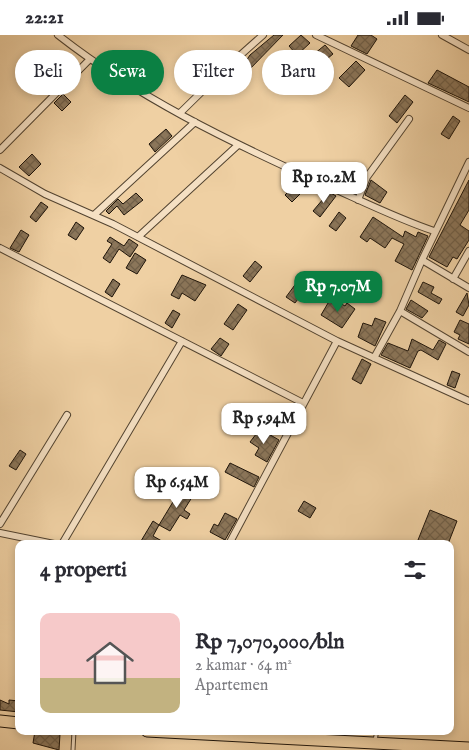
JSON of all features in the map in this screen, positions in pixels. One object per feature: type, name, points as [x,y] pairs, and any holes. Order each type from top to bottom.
[{"type":"highway","points":[[0,721],[15,723]]},
{"type":"highway","points":[[261,735],[469,748]]},
{"type":"street","points":[[58,35],[89,60],[128,85],[238,145],[397,219],[434,231]]},
{"type":"street","points":[[180,113],[227,67],[264,35]]},
{"type":"street","points":[[316,35],[469,108]]},
{"type":"street","points":[[442,35],[469,50]]},
{"type":"street","points":[[0,150],[89,60]]},
{"type":"street","points":[[358,200],[368,177],[409,119]]},
{"type":"street","points":[[94,215],[195,122]]},
{"type":"street","points":[[138,237],[238,145]]},
{"type":"street","points":[[374,358],[400,311],[434,231],[469,162]]},
{"type":"street","points":[[0,169],[45,194],[94,215],[138,237],[337,341],[469,401]]},
{"type":"street","points":[[0,248],[303,403]]},
{"type":"street","points":[[453,279],[469,251]]},
{"type":"street","points":[[422,260],[469,289]]},
{"type":"street","points":[[400,311],[469,352]]},
{"type":"street","points":[[64,540],[182,341]]},
{"type":"street","points":[[231,540],[337,341]]},
{"type":"street","points":[[0,524],[67,415]]},
{"type":"street","points":[[0,533],[34,540]]},
{"type":"lane","points":[[74,735],[74,750]]},
{"type":"lane","points":[[374,743],[377,735]]},
{"type":"building","points":[[274,35],[283,35],[268,50],[262,50],[262,57],[252,67],[252,53]]},
{"type":"building","points":[[301,35],[310,43],[302,50],[293,50],[289,46]]},
{"type":"building","points":[[358,35],[371,35],[377,39],[367,54],[351,46]]},
{"type":"building","points":[[325,45],[329,50],[319,50]]},
{"type":"building","points":[[356,61],[365,70],[349,87],[339,78]]},
{"type":"building","points":[[437,70],[469,87],[469,102],[428,83]]},
{"type":"building","points":[[62,95],[71,102],[62,111],[54,103]]},
{"type":"building","points":[[405,95],[413,102],[397,123],[389,116]]},
{"type":"building","points":[[453,116],[460,121],[449,139],[441,134]]},
{"type":"building","points":[[166,129],[172,136],[155,152],[149,144]]},
{"type":"building","points":[[32,154],[41,164],[29,176],[19,167]]},
{"type":"building","points":[[371,180],[387,192],[380,203],[365,195]]},
{"type":"building","points":[[469,180],[469,210],[460,225],[469,231],[469,240],[457,259],[453,257],[447,267],[429,257]]},
{"type":"building","points":[[299,181],[306,188],[292,202],[285,195]]},
{"type":"building","points":[[329,192],[336,196],[320,217],[313,211]]},
{"type":"building","points":[[136,193],[143,200],[124,215],[117,206],[109,214],[106,211],[118,199],[123,204]]},
{"type":"building","points":[[41,202],[48,207],[36,222],[30,217]]},
{"type":"building","points":[[339,212],[346,218],[336,231],[329,226]]},
{"type":"building","points":[[373,217],[403,237],[405,231],[416,237],[418,232],[428,236],[412,270],[395,261],[404,244],[392,238],[385,248],[370,238],[367,242],[360,237]]},
{"type":"building","points":[[76,222],[84,228],[76,240],[68,235]]},
{"type":"building","points":[[21,230],[29,235],[19,252],[10,248]]},
{"type":"building","points":[[110,237],[124,246],[129,239],[138,245],[130,257],[119,249],[110,263],[103,258],[112,244],[107,241]]},
{"type":"building","points":[[135,253],[146,260],[137,274],[126,268]]},
{"type":"building","points":[[255,261],[262,267],[250,282],[243,276]]},
{"type":"building","points":[[182,275],[206,285],[195,301],[182,293],[179,299],[171,295]]},
{"type":"building","points":[[300,278],[309,284],[295,303],[286,297]]},
{"type":"building","points":[[113,279],[120,284],[112,297],[105,292]]},
{"type":"building","points":[[423,282],[434,287],[431,293],[442,299],[439,304],[418,292]]},
{"type":"building","points":[[467,293],[469,305],[463,316],[456,312]]},
{"type":"building","points":[[331,298],[345,306],[347,303],[355,309],[342,328],[321,315]]},
{"type":"building","points":[[411,300],[428,311],[422,318],[406,309]]},
{"type":"building","points":[[238,304],[247,310],[233,330],[224,324]]},
{"type":"building","points":[[173,310],[180,314],[172,328],[165,323]]},
{"type":"building","points":[[375,318],[386,322],[375,346],[358,337],[363,323],[372,326]]},
{"type":"building","points":[[460,320],[469,324],[469,344],[458,339],[460,335],[454,332]]},
{"type":"building","points":[[220,338],[229,344],[221,356],[211,349]]},
{"type":"building","points":[[412,339],[433,350],[439,340],[446,344],[438,360],[421,350],[418,351],[410,368],[381,355],[388,343],[408,351]]},
{"type":"building","points":[[362,359],[371,364],[361,384],[352,379]]},
{"type":"building","points":[[452,371],[460,374],[455,388],[447,385]]},
{"type":"building","points":[[260,429],[279,440],[267,462],[255,455],[259,448],[250,442]]},
{"type":"building","points":[[20,450],[26,454],[16,470],[9,466]]},
{"type":"building","points":[[230,463],[259,477],[254,487],[225,472]]},
{"type":"building","points":[[182,487],[194,494],[184,510],[190,514],[187,519],[180,515],[170,531],[159,525]]},
{"type":"building","points":[[304,501],[316,508],[310,518],[298,511]]},
{"type":"building","points":[[430,510],[457,521],[450,540],[418,540]]},
{"type":"building","points":[[225,513],[237,519],[225,540],[210,532],[214,524],[218,526]]},
{"type":"building","points":[[153,521],[159,525],[153,536],[160,540],[142,540]]},
{"type":"building","points":[[0,700],[9,704],[9,700],[15,701],[15,712],[0,710]]},
{"type":"building","points":[[34,735],[60,735],[59,750],[33,743]]}]
